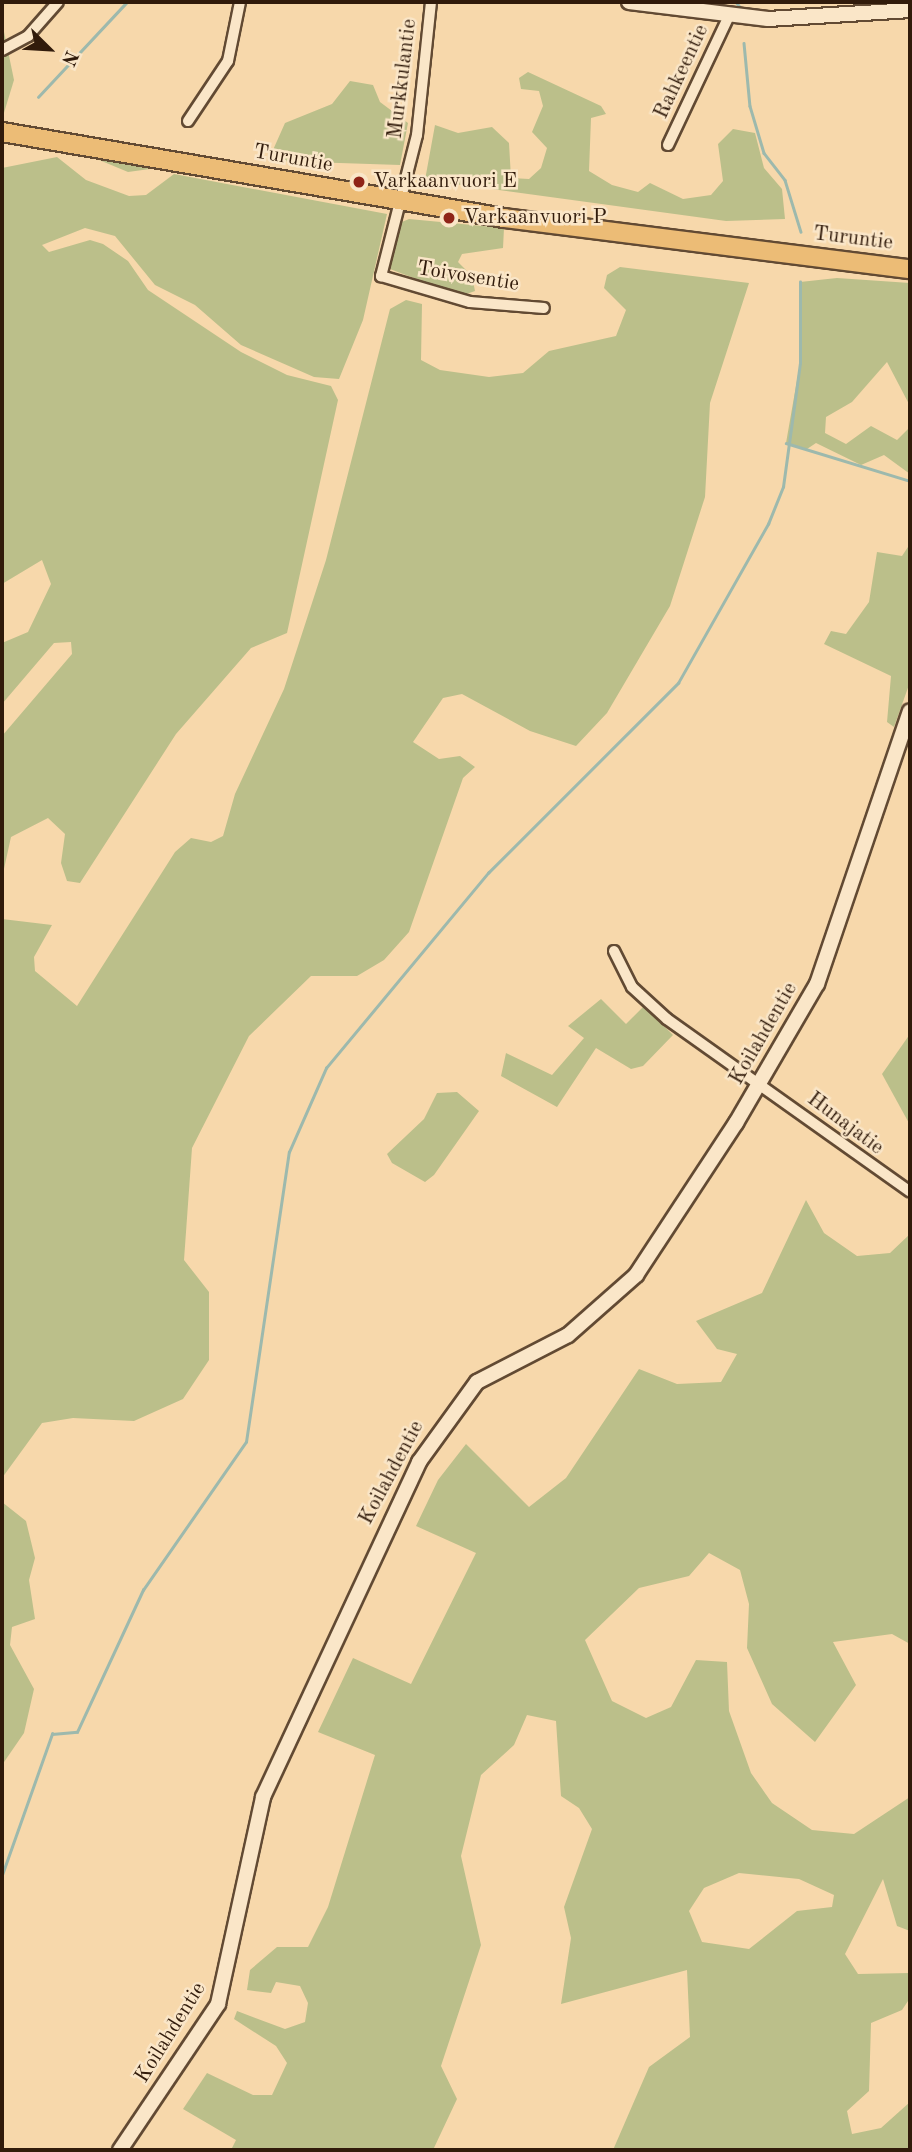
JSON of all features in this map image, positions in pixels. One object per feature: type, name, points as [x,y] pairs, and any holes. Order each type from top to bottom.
[{"type":"highway","name":"Turuntie","points":[[2,132],[400,201],[910,269]]},
{"type":"street","points":[[2,50],[28,36],[58,2]]},
{"type":"street","points":[[188,121],[228,61],[240,2]]},
{"type":"street","name":"Murkkulantie","points":[[400,201],[417,135],[431,2]]},
{"type":"street","points":[[629,2],[729,16],[810,18],[910,10]]},
{"type":"street","name":"Rahkeentie","points":[[668,145],[729,16]]},
{"type":"street","name":"Toivosentie","points":[[400,201],[382,276],[470,302],[544,308]]},
{"type":"street","name":"Koilahdentie","points":[[120,2150],[218,2004],[263,1797],[321,1663],[438,1430],[477,1382],[568,1335],[636,1275],[760,1084],[817,984],[841,927],[910,711]]},
{"type":"street","name":"Hunajatie","points":[[614,951],[636,990],[910,1192]]},
{"type":"green space","points":[[2,22],[14,80],[3,116],[2,116]]},
{"type":"green space","points":[[528,72],[601,106],[606,114],[591,118],[589,171],[612,185],[638,192],[650,183],[683,199],[711,195],[723,181],[718,144],[733,129],[755,133],[764,168],[782,189],[785,219],[726,221],[425,180],[435,125],[458,133],[492,127],[509,143],[511,178],[529,179],[541,168],[547,148],[532,132],[543,106],[539,91],[521,89],[519,78]]},
{"type":"green space","points":[[350,81],[373,85],[380,102],[408,123],[400,165],[279,161],[273,150],[285,123],[332,104]]},
{"type":"green space","points":[[57,157],[86,180],[129,196],[146,195],[174,174],[387,214],[363,320],[339,379],[314,377],[241,345],[195,305],[155,285],[115,236],[85,228],[42,245],[49,252],[90,240],[103,244],[128,261],[148,290],[241,352],[287,375],[331,386],[338,400],[287,633],[251,648],[176,734],[80,883],[67,881],[61,863],[65,834],[48,818],[11,837],[2,878],[2,736],[72,654],[71,642],[54,643],[2,704],[2,643],[28,632],[51,584],[42,560],[2,584],[2,168]]},
{"type":"green space","points":[[92,157],[157,168],[128,172]]},
{"type":"green space","points":[[409,219],[504,228],[503,248],[462,254],[458,262],[472,276],[475,291],[461,296],[390,269],[402,222]]},
{"type":"green space","points":[[620,267],[749,283],[710,403],[705,497],[670,606],[607,713],[576,746],[530,731],[462,694],[443,698],[413,742],[439,759],[460,756],[475,767],[463,778],[409,932],[384,960],[357,976],[311,976],[249,1036],[192,1148],[184,1260],[209,1292],[209,1360],[183,1399],[134,1421],[73,1418],[42,1423],[2,1478],[2,919],[52,925],[34,957],[35,971],[77,1006],[175,852],[191,838],[211,842],[223,836],[235,794],[284,689],[326,560],[390,309],[406,300],[422,304],[421,360],[440,370],[489,377],[523,373],[549,351],[616,336],[626,310],[604,288],[607,275]]},
{"type":"green space","points":[[837,278],[910,283],[910,406],[887,362],[852,402],[826,417],[825,433],[846,444],[871,426],[897,440],[910,427],[910,474],[884,455],[861,465],[816,443],[807,449],[786,443],[800,363],[800,282]]},
{"type":"green space","points":[[910,544],[910,682],[894,727],[887,722],[891,676],[824,644],[831,631],[846,634],[869,602],[877,552],[902,556]]},
{"type":"green space","points":[[601,999],[626,1024],[644,1006],[673,1035],[643,1066],[631,1069],[596,1048],[557,1107],[501,1076],[506,1053],[552,1075],[584,1038],[568,1026]]},
{"type":"green space","points":[[910,1034],[910,1125],[882,1074]]},
{"type":"green space","points":[[457,1092],[479,1111],[434,1175],[425,1182],[392,1163],[387,1154],[424,1119],[437,1093]]},
{"type":"green space","points":[[806,1200],[824,1233],[857,1256],[890,1253],[910,1234],[910,1644],[892,1634],[833,1642],[856,1685],[815,1742],[772,1704],[747,1648],[749,1604],[740,1570],[709,1553],[689,1576],[639,1588],[585,1640],[612,1701],[646,1718],[671,1707],[696,1660],[727,1662],[729,1711],[751,1773],[772,1803],[812,1830],[854,1834],[910,1797],[910,1931],[897,1926],[883,1879],[845,1954],[858,1974],[910,1973],[910,1998],[902,2010],[871,2023],[869,2091],[847,2111],[852,2134],[881,2128],[910,2102],[910,2150],[613,2150],[649,2067],[690,2037],[687,1970],[561,2004],[571,1938],[564,1907],[592,1829],[579,1808],[561,1796],[556,1721],[527,1715],[514,1745],[481,1775],[461,1856],[481,1945],[441,2066],[457,2099],[433,2150],[231,2150],[236,2140],[183,2109],[207,2073],[253,2095],[272,2095],[287,2063],[276,2046],[234,2019],[237,2011],[285,2029],[305,2022],[308,2003],[300,1986],[276,1982],[271,1993],[247,1990],[250,1970],[277,1947],[308,1947],[328,1907],[375,1755],[318,1732],[353,1658],[411,1684],[476,1553],[416,1526],[438,1480],[466,1444],[529,1507],[566,1478],[639,1369],[677,1384],[721,1382],[737,1354],[717,1349],[696,1321],[762,1293]],"holes":[[[739,1873],[799,1879],[834,1895],[832,1907],[797,1911],[749,1949],[702,1942],[689,1911],[704,1888]]]},
{"type":"green space","points":[[2,1502],[26,1521],[35,1558],[29,1580],[35,1619],[12,1627],[10,1645],[34,1689],[24,1733],[2,1765]]},
{"type":"waterway","points":[[38,97],[127,2]]},
{"type":"waterway","points":[[736,2],[740,7]]},
{"type":"waterway","points":[[744,43],[750,106],[764,153],[785,180],[801,232]]},
{"type":"waterway","points":[[2,1875],[52,1734],[77,1732],[143,1590],[246,1442],[289,1152],[326,1068],[488,873],[678,683],[768,524],[783,487],[800,363],[800,282]]},
{"type":"waterway","points":[[786,443],[910,481]]},
{"type":"place","name":"Varkaanvuori E","points":[[359,182]]},
{"type":"place","name":"Varkaanvuori P","points":[[449,218]]}]
